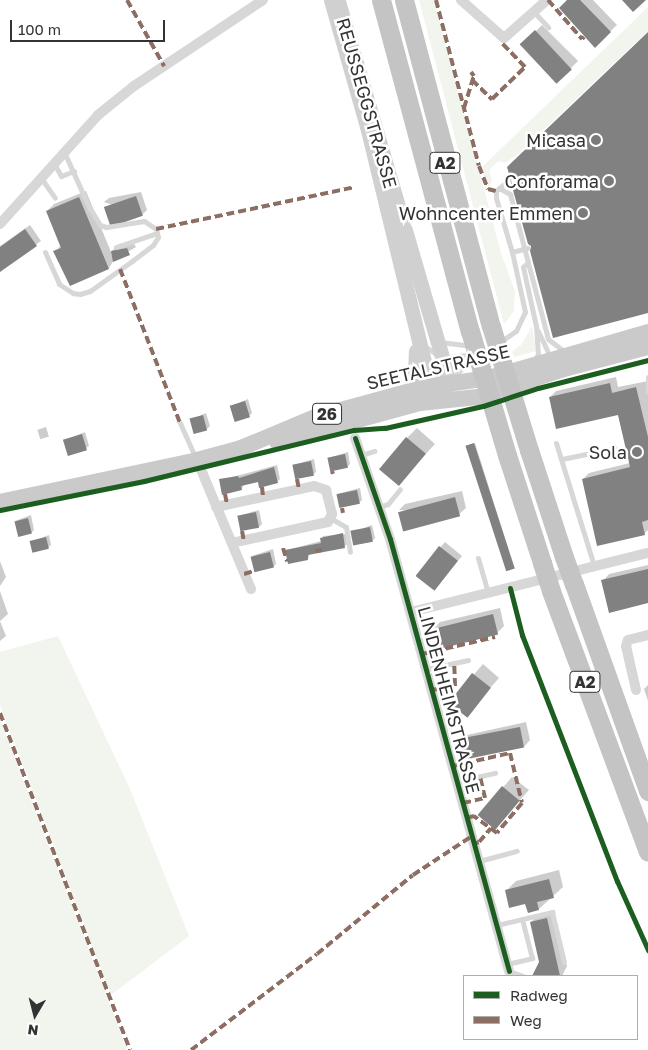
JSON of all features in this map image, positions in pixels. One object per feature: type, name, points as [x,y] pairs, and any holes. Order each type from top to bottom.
[{"type":"highway","name":"A2","points":[[381,0],[470,331],[507,455],[551,590],[644,844]]},
{"type":"highway","name":"A2","points":[[404,0],[491,326],[529,450],[564,557],[648,791]]},
{"type":"main road","name":"REUSSEGGSTRASSE","points":[[331,0],[367,126],[417,335],[441,389]]},
{"type":"main road","name":"REUSSEGGSTRASSE","points":[[338,0],[442,358],[441,389]]},
{"type":"main road","name":"SEETALSTRASSE","points":[[0,502],[196,460],[241,448],[315,417],[408,392],[441,389],[478,397],[566,361],[648,332]]},
{"type":"main road","name":"REUSSEGGSTRASSE","points":[[408,392],[415,376],[417,335]]},
{"type":"main road","name":"SEETALSTRASSE","points":[[241,448],[263,446],[441,389],[480,380],[551,358],[566,361],[648,347]]},
{"type":"street","points":[[0,224],[63,151],[98,115],[134,86],[262,0]]},
{"type":"street","points":[[460,0],[504,38],[534,12],[542,2]]},
{"type":"street","name":"LINDENHEIMSTRASSE","points":[[356,438],[411,612],[508,968]]},
{"type":"street","points":[[196,460],[251,589]]},
{"type":"street","points":[[216,507],[320,486],[326,490],[332,519],[232,543]]},
{"type":"street","name":"LINDENHEIMSTRASSE","points":[[411,612],[648,553]]},
{"type":"street","points":[[636,690],[626,646],[628,640],[648,635]]},
{"type":"lane","points":[[534,12],[548,27]]},
{"type":"lane","points":[[63,151],[74,171],[89,207],[100,225],[106,227],[144,221],[149,222],[157,233]]},
{"type":"lane","points":[[54,162],[61,176],[74,171]]},
{"type":"lane","points":[[41,177],[55,198]]},
{"type":"lane","points":[[441,389],[461,366],[483,349],[516,331],[525,312],[512,252],[496,198],[499,188],[510,178]]},
{"type":"lane","points":[[499,188],[510,194],[550,343],[566,361]]},
{"type":"lane","points":[[116,246],[157,233]]},
{"type":"lane","points":[[45,252],[59,284],[72,294],[80,294],[90,291],[153,245],[157,233]]},
{"type":"lane","points":[[512,252],[526,248]]},
{"type":"lane","points":[[528,262],[523,267],[536,326],[538,354],[533,365]]},
{"type":"lane","points":[[536,326],[551,358]]},
{"type":"lane","points":[[417,335],[431,353],[442,358],[483,349]]},
{"type":"lane","points":[[436,340],[445,345],[483,349]]},
{"type":"lane","points":[[648,377],[648,392]]},
{"type":"lane","points":[[180,424],[196,460]]},
{"type":"lane","points":[[556,443],[594,566]]},
{"type":"lane","points":[[562,459],[614,448]]},
{"type":"lane","points":[[361,455],[374,451]]},
{"type":"lane","points":[[379,507],[388,504],[400,489]]},
{"type":"lane","points":[[332,519],[346,527],[350,552]]},
{"type":"lane","points":[[478,558],[488,593]]},
{"type":"lane","points":[[426,669],[468,660]]},
{"type":"lane","points":[[457,781],[495,773]]},
{"type":"lane","points":[[479,861],[517,851]]},
{"type":"lane","points":[[496,926],[552,912],[564,962]]},
{"type":"lane","points":[[508,968],[532,958],[522,919]]},
{"type":"lane","points":[[508,968],[521,975]]},
{"type":"shaded area","points":[[419,0],[434,0],[501,253],[515,291],[514,311],[504,324]]},
{"type":"shaded area","points":[[648,7],[648,31],[517,155],[505,163],[498,161],[489,170],[492,180],[489,187],[481,168]]},
{"type":"shaded area","points":[[532,326],[536,351],[514,357],[512,352],[522,344]]},
{"type":"shaded area","points":[[58,636],[130,789],[189,936],[111,995],[0,705],[0,652]]},
{"type":"shaded area","points":[[0,720],[93,960],[127,1050],[0,1050]]},
{"type":"building","points":[[567,0],[580,0],[611,32],[595,48],[559,8]]},
{"type":"building","points":[[622,0],[646,0],[633,12]]},
{"type":"building","points":[[535,30],[572,69],[556,84],[520,44]]},
{"type":"building","name":"Wohncenter Emmen","points":[[648,32],[648,313],[553,338],[530,251],[531,246],[528,244],[511,183],[514,177],[509,174],[507,167]]},
{"type":"building","points":[[136,196],[143,216],[111,227],[104,207]]},
{"type":"building","points":[[79,197],[109,269],[70,286],[53,251],[61,248],[46,211]]},
{"type":"building","points":[[25,229],[37,246],[0,272],[0,247]]},
{"type":"building","points":[[127,248],[130,255],[113,262],[111,251]]},
{"type":"building","name":"Sola","points":[[610,383],[612,393],[636,387],[648,437],[648,520],[642,522],[645,535],[597,546],[582,479],[630,467],[618,415],[556,429],[549,397]]},
{"type":"building","points":[[245,401],[250,417],[235,422],[230,406]]},
{"type":"building","points":[[203,415],[207,430],[194,434],[189,419]]},
{"type":"building","points":[[82,434],[87,450],[68,456],[63,440]]},
{"type":"building","points":[[406,437],[426,454],[399,486],[379,469]]},
{"type":"building","points":[[474,443],[515,569],[506,571],[465,446]]},
{"type":"building","points":[[345,454],[348,468],[330,471],[327,458]]},
{"type":"building","points":[[311,461],[314,476],[295,479],[292,465]]},
{"type":"building","points":[[274,467],[278,483],[259,488],[258,482],[241,486],[242,490],[222,495],[219,479],[238,476],[239,478]]},
{"type":"building","points":[[357,490],[360,504],[339,508],[336,494]]},
{"type":"building","points":[[455,497],[460,516],[403,532],[398,512]]},
{"type":"building","points":[[256,512],[259,528],[240,531],[237,516]]},
{"type":"building","points":[[28,518],[32,534],[18,537],[14,521]]},
{"type":"building","points":[[370,527],[373,542],[353,546],[350,531]]},
{"type":"building","points":[[343,533],[345,548],[308,555],[308,560],[288,564],[285,550],[321,543],[320,538]]},
{"type":"building","points":[[46,537],[49,549],[32,553],[30,541]]},
{"type":"building","points":[[439,546],[458,561],[435,591],[416,576]]},
{"type":"building","points":[[270,552],[274,568],[254,572],[251,557]]},
{"type":"building","points":[[648,569],[648,603],[609,613],[601,580]]},
{"type":"building","points":[[493,614],[498,634],[437,650],[432,629]]},
{"type":"building","points":[[472,673],[491,688],[468,718],[449,703]]},
{"type":"building","points":[[520,727],[524,748],[462,760],[458,739]]},
{"type":"building","points":[[502,786],[520,801],[495,830],[478,815]]},
{"type":"building","points":[[549,879],[554,898],[537,902],[539,910],[528,913],[525,904],[509,908],[505,890]]},
{"type":"building","points":[[547,918],[560,975],[532,975],[539,962],[530,922]]},
{"type":"marked path","points":[[127,0],[164,66]]},
{"type":"marked path","points":[[436,0],[479,166],[488,189],[496,191]]},
{"type":"marked path","points":[[548,0],[582,39],[584,37]]},
{"type":"marked path","points":[[472,80],[492,99],[525,67],[501,42]]},
{"type":"marked path","points":[[464,108],[474,76],[471,72]]},
{"type":"marked path","points":[[156,229],[355,187]]},
{"type":"marked path","points":[[120,269],[180,423]]},
{"type":"marked path","points":[[297,479],[299,489]]},
{"type":"marked path","points":[[262,487],[263,496]]},
{"type":"marked path","points":[[225,494],[227,504]]},
{"type":"marked path","points":[[342,508],[343,513]]},
{"type":"marked path","points":[[242,531],[244,541]]},
{"type":"marked path","points":[[283,548],[287,561]]},
{"type":"marked path","points":[[315,551],[322,550]]},
{"type":"marked path","points":[[244,574],[254,571]]},
{"type":"marked path","points":[[422,654],[495,637]]},
{"type":"marked path","points":[[432,690],[455,686],[454,663]]},
{"type":"marked path","points":[[0,713],[130,1050]]},
{"type":"marked path","points":[[453,766],[510,753],[522,803],[497,833],[474,816],[467,818]]},
{"type":"marked path","points":[[463,803],[485,798],[480,776]]},
{"type":"marked path","points":[[474,844],[479,842],[491,828]]},
{"type":"marked path","points":[[191,1050],[317,954],[413,875],[472,836]]},
{"type":"cycle path","points":[[0,510],[144,481],[354,430],[385,428],[483,406],[538,388],[648,360]]},
{"type":"cycle path","points":[[355,438],[390,539],[509,971]]},
{"type":"cycle path","points":[[510,588],[522,635],[617,881],[648,950]]},
{"type":"place","name":"Micasa","points":[[596,140]]},
{"type":"place","name":"Conforama","points":[[609,181]]},
{"type":"place","name":"Wohncenter Emmen","points":[[583,213]]},
{"type":"place","name":"Sola","points":[[637,452]]}]
